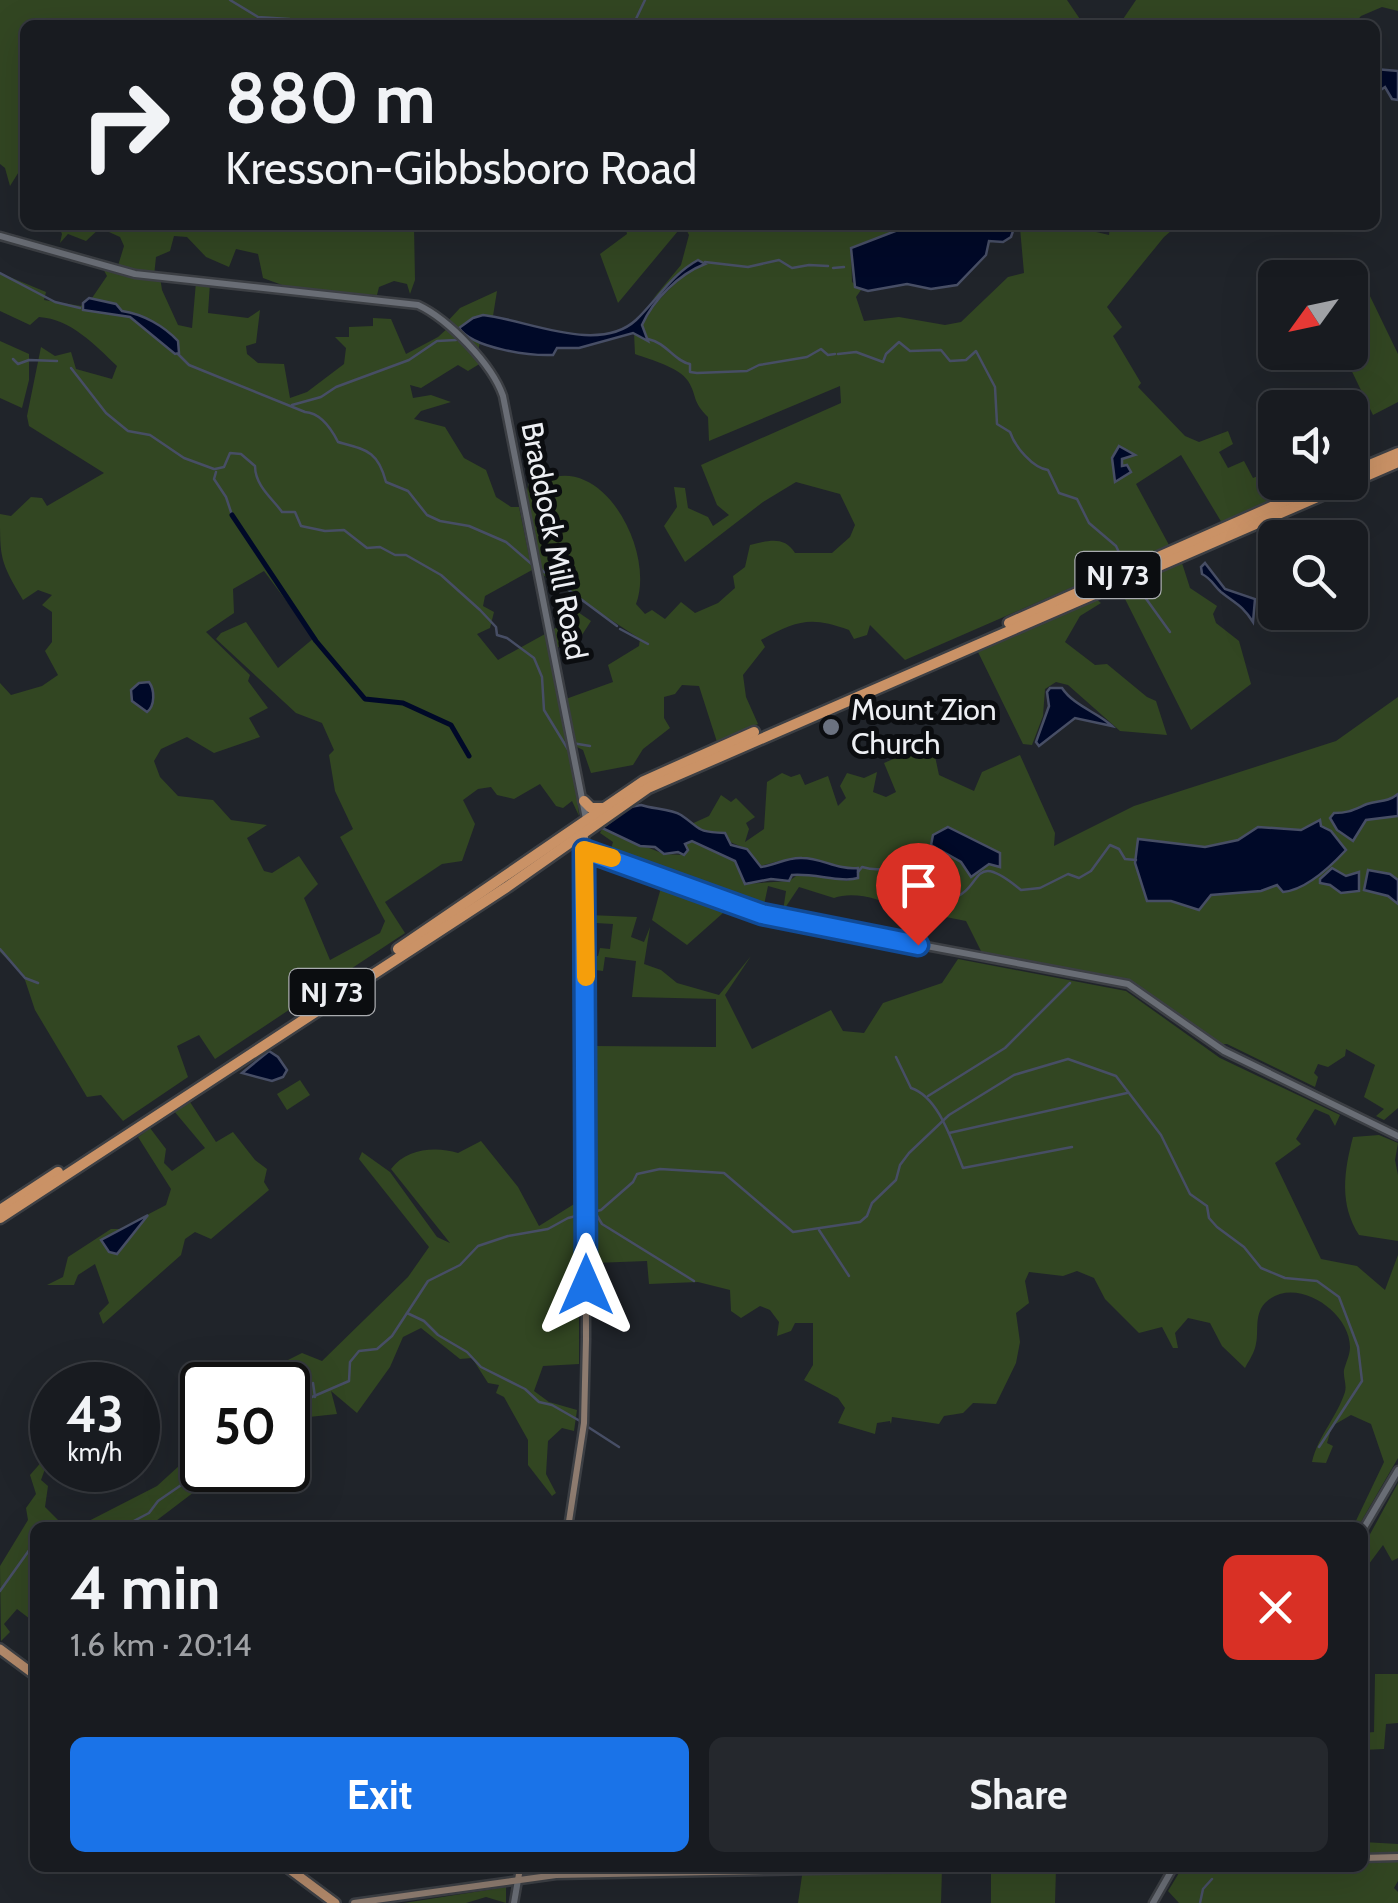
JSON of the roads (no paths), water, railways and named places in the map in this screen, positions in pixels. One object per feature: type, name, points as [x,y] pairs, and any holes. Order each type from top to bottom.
[{"type":"highway","points":[[1368,465],[1398,453]]},
{"type":"highway","name":"NJ 73","points":[[0,1210],[638,794],[1398,462]]},
{"type":"highway","name":"NJ 73","points":[[0,1218],[507,887],[562,847],[604,808],[644,781],[1286,500]]},
{"type":"highway","points":[[584,801],[591,808],[604,808]]},
{"type":"highway","points":[[404,953],[415,938]]},
{"type":"main road","points":[[569,1522],[584,1423],[585,825]]},
{"type":"main road","points":[[562,847],[572,845],[584,850]]},
{"type":"main road","points":[[0,1649],[30,1671]]},
{"type":"main road","points":[[1368,1858],[1398,1857]]},
{"type":"main road","points":[[293,1872],[335,1903]]},
{"type":"main road","points":[[518,1880],[519,1872]]},
{"type":"main road","points":[[354,1903],[556,1875],[712,1872]]},
{"type":"street","name":"Braddock Mill Road","points":[[0,236],[136,274],[418,304],[448,325],[501,390],[584,801],[585,825]]},
{"type":"street","points":[[584,850],[777,918],[1128,984],[1224,1051],[1398,1136]]},
{"type":"street","points":[[1368,1522],[1398,1470]]},
{"type":"street","points":[[1152,1903],[1170,1872]]},
{"type":"street","points":[[514,1903],[518,1880]]},
{"type":"water","points":[[1380,69],[1398,71],[1398,100],[1392,99],[1385,87],[1380,90]]},
{"type":"water","points":[[898,230],[1016,230],[1003,242],[989,241],[986,255],[957,285],[931,289],[907,284],[868,291],[855,287],[851,248]]},
{"type":"water","points":[[698,260],[705,264],[677,281],[647,316],[642,325],[648,341],[633,333],[579,348],[557,348],[553,355],[543,355],[488,346],[459,328],[483,315],[582,335],[620,330],[636,320],[672,280]]},
{"type":"water","points":[[89,298],[116,304],[122,311],[160,326],[178,341],[179,353],[175,354],[130,317],[83,310],[83,303]]},
{"type":"water","points":[[1119,446],[1135,455],[1122,459],[1122,466],[1127,465],[1131,472],[1115,482],[1112,458]]},
{"type":"water","points":[[1205,563],[1225,589],[1255,599],[1253,622],[1202,574]]},
{"type":"water","points":[[149,682],[152,689],[153,702],[147,712],[132,701],[131,690],[139,683]]},
{"type":"water","points":[[1050,688],[1062,688],[1112,726],[1075,718],[1039,746],[1036,742],[1049,706]]},
{"type":"water","points":[[1398,794],[1398,816],[1366,820],[1353,841],[1337,830],[1330,818],[1334,813]]},
{"type":"water","points":[[641,805],[677,813],[703,831],[725,833],[731,845],[747,849],[761,867],[809,859],[858,868],[858,878],[792,875],[789,881],[771,879],[745,884],[735,861],[692,841],[685,844],[688,850],[684,855],[664,854],[602,828],[630,807]]},
{"type":"water","points":[[1320,820],[1321,826],[1331,831],[1346,850],[1301,887],[1283,892],[1277,885],[1261,891],[1211,895],[1199,910],[1171,901],[1147,901],[1135,863],[1138,839],[1205,847],[1238,840],[1258,827],[1301,830]]},
{"type":"water","points":[[948,827],[1000,853],[1000,867],[989,864],[971,877],[961,862],[931,845],[933,835]]},
{"type":"water","points":[[1332,868],[1346,876],[1359,872],[1359,891],[1341,893],[1320,883]]},
{"type":"water","points":[[1368,870],[1390,874],[1398,880],[1398,904],[1388,896],[1364,890]]},
{"type":"water","points":[[269,1051],[287,1070],[283,1077],[272,1081],[242,1073]]},
{"type":"water","points":[[148,1215],[117,1254],[109,1252],[101,1240]]},
{"type":"waterway","points":[[230,0],[258,17],[291,20]]},
{"type":"waterway","points":[[635,20],[645,0]]},
{"type":"waterway","points":[[705,262],[748,267],[779,260],[792,268],[828,266]]},
{"type":"waterway","points":[[833,268],[844,267]]},
{"type":"waterway","points":[[0,273],[55,302],[80,308]]},
{"type":"waterway","points":[[648,339],[690,364],[690,372],[697,373],[747,371],[759,365],[807,357],[821,349],[828,355],[835,354]]},
{"type":"waterway","points":[[292,405],[409,360],[437,341],[456,340]]},
{"type":"waterway","points":[[838,354],[856,352],[883,362],[899,342],[910,351],[941,350],[950,361],[966,360],[976,351],[995,387],[997,424],[1010,432],[1031,461],[1048,470],[1059,493],[1077,499],[1089,523],[1116,546],[1125,565]]},
{"type":"waterway","points":[[178,354],[189,365],[316,415],[338,442],[375,458],[386,482],[408,491],[427,515],[469,526],[506,542],[535,567]]},
{"type":"waterway","points":[[13,359],[18,364],[29,360],[57,361]]},
{"type":"waterway","points":[[71,368],[106,413],[128,431],[150,435],[184,458],[214,469]]},
{"type":"waterway","points":[[215,469],[224,467],[230,453],[241,454],[255,466],[258,480],[282,512],[295,512],[301,526],[344,530],[367,548],[380,547],[395,555],[406,555],[441,575],[496,627],[497,635],[534,658],[542,677],[544,710],[569,751]]},
{"type":"waterway","points":[[216,472],[214,479],[232,515]]},
{"type":"waterway","points":[[232,515],[316,641],[365,699],[403,703],[451,725],[469,756]]},
{"type":"waterway","points":[[539,568],[617,626]]},
{"type":"waterway","points":[[1134,582],[1170,632]]},
{"type":"waterway","points":[[620,629],[648,644]]},
{"type":"waterway","points":[[572,743],[590,746]]},
{"type":"waterway","points":[[858,872],[862,867],[912,869],[951,899],[962,894],[985,871],[1021,890],[1040,888],[1068,874],[1079,878],[1091,871],[1110,845],[1119,849],[1125,859],[1136,860]]},
{"type":"waterway","points":[[0,949],[25,978],[38,983]]},
{"type":"waterway","points":[[928,1096],[1005,1048],[1070,983]]},
{"type":"waterway","points":[[896,1057],[911,1088],[937,1110],[963,1168],[1072,1147]]},
{"type":"waterway","points":[[310,1398],[349,1381],[350,1362],[359,1351],[377,1349],[392,1336],[428,1281],[460,1265],[478,1246],[548,1229],[568,1218],[601,1210],[637,1174],[660,1169],[724,1173],[793,1232],[860,1222],[872,1203],[896,1180],[909,1153],[949,1115],[1014,1075],[1068,1059],[1116,1076],[1161,1135],[1190,1194],[1207,1206],[1209,1218],[1244,1247],[1261,1268],[1285,1278],[1317,1281],[1339,1297],[1358,1347],[1362,1381],[1319,1447]]},
{"type":"waterway","points":[[949,1133],[1127,1093]]},
{"type":"waterway","points":[[596,1214],[602,1224],[694,1281]]},
{"type":"waterway","points":[[819,1230],[849,1276]]},
{"type":"waterway","points":[[407,1313],[467,1352],[481,1367],[580,1421]]},
{"type":"waterway","points":[[313,1383],[315,1397]]},
{"type":"waterway","points":[[588,1427],[619,1447]]},
{"type":"waterway","points":[[132,1522],[149,1513],[158,1501],[180,1486]]},
{"type":"waterway","points":[[0,1591],[30,1549]]},
{"type":"waterway","points":[[1200,1903],[1203,1889],[1212,1879]]},
{"type":"place","name":"Mount Zion Church","points":[[831,727]]}]
